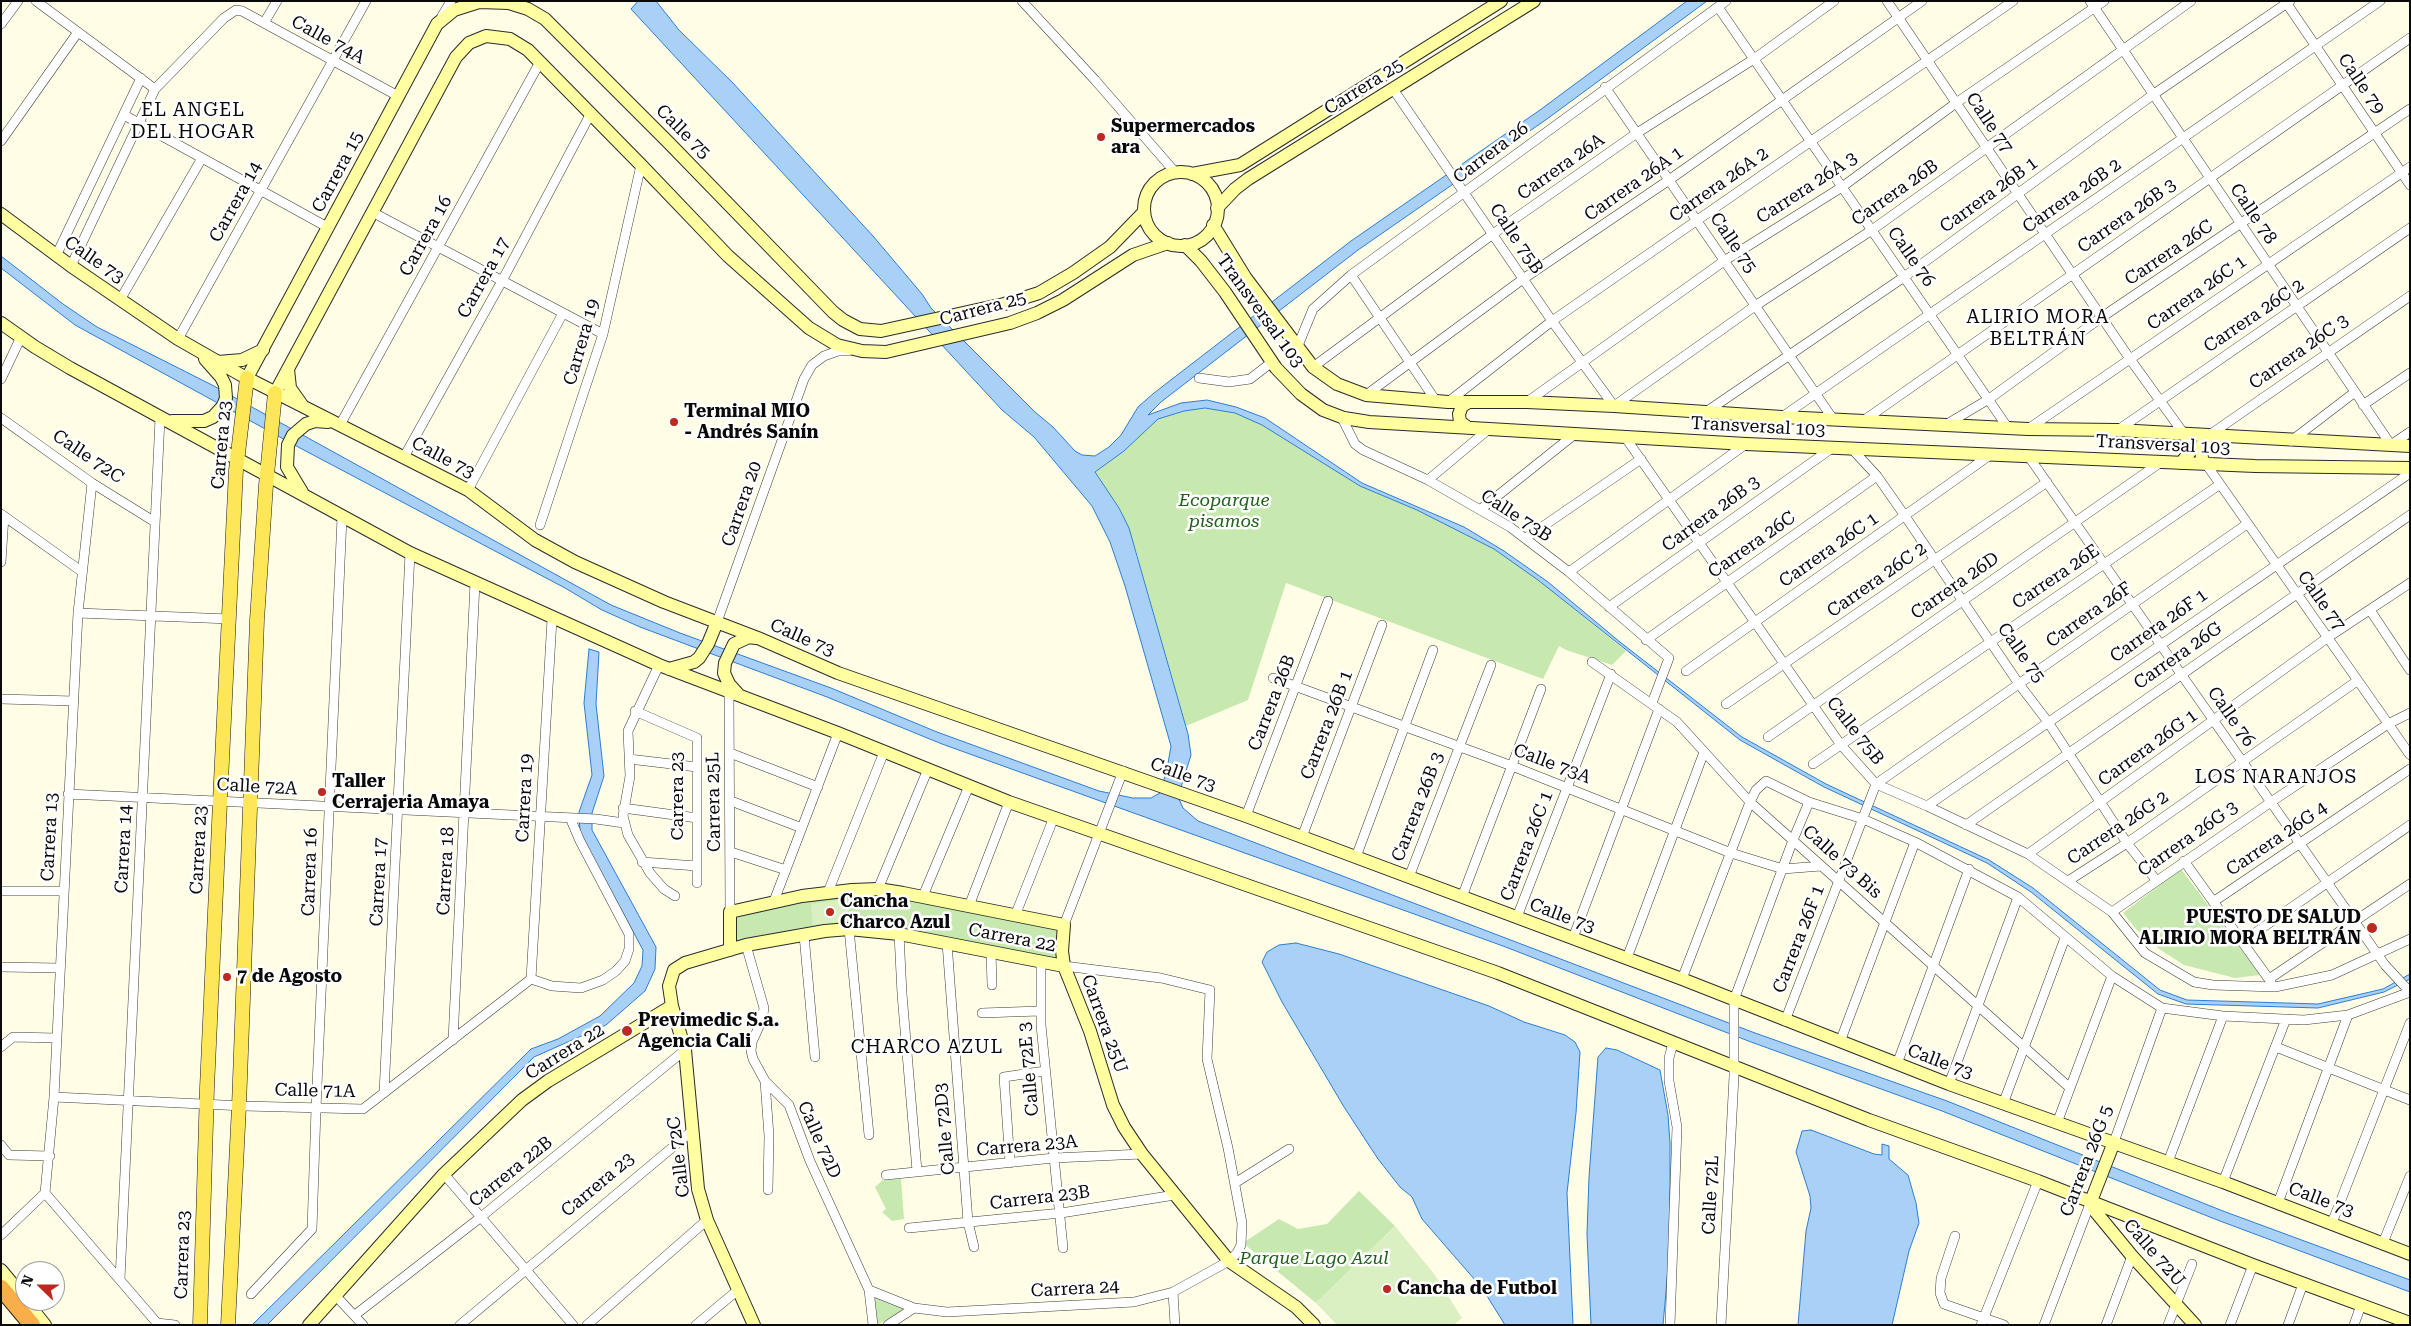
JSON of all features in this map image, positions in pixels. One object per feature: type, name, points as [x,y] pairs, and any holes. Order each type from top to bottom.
[{"type":"highway","points":[[3,1290],[15,1296]]},
{"type":"highway","points":[[3,1290],[33,1325]]},
{"type":"highway","points":[[29,1311],[33,1325]]},
{"type":"main road","name":"Carrera 25","points":[[843,320],[860,329],[881,331],[1004,304],[1039,293],[1073,273],[1117,242],[1144,212],[1146,198],[1152,185],[1163,177],[1175,172],[1192,174],[1240,166],[1501,1]]},
{"type":"main road","name":"Carrera 25","points":[[1217,208],[1235,189],[1248,179],[1534,1]]},
{"type":"main road","name":"Carrera 15","points":[[246,381],[437,24],[454,10],[479,2]]},
{"type":"main road","name":"Calle 75","points":[[479,2],[499,2],[519,6],[545,20],[843,320]]},
{"type":"main road","points":[[228,1325],[239,1106],[257,620],[275,396],[288,368],[456,57],[469,43],[486,36],[510,39],[523,47],[641,165]]},
{"type":"main road","name":"Carrera 25","points":[[641,165],[728,256],[809,328],[837,345],[862,351],[886,352],[1010,323],[1037,314],[1063,300],[1133,255],[1168,243],[1185,245]]},
{"type":"main road","points":[[1185,245],[1202,239],[1213,225],[1217,208],[1210,187],[1192,174]]},
{"type":"main road","points":[[1144,212],[1151,231],[1168,243]]},
{"type":"main road","name":"Calle 73","points":[[1,214],[56,256],[120,300],[182,342],[246,381],[275,396],[306,408],[468,490],[535,540],[575,562],[664,602],[758,638],[838,673],[1123,771],[1246,816],[1682,979],[1734,1006],[1785,1021],[2003,1104],[2058,1122],[2112,1146],[2168,1162],[2410,1254]]},
{"type":"main road","name":"Transversal 103","points":[[1213,225],[1245,277],[1313,367],[1337,384],[1366,395],[1442,402],[1527,402],[1782,418],[2028,429],[2118,430],[2291,441],[2410,446]]},
{"type":"main road","name":"Transversal 103","points":[[1185,245],[1201,260],[1272,362],[1301,394],[1323,410],[1369,422],[1746,444],[2028,457],[2206,464],[2410,468]]},
{"type":"main road","points":[[1,323],[70,368],[167,420],[268,470],[342,517],[410,553],[552,619],[664,667],[732,690],[1009,802],[1054,817],[1101,829],[1498,973],[1869,1120],[2038,1181],[2093,1196],[2253,1265],[2410,1323]]},
{"type":"main road","points":[[211,360],[240,361],[263,350]]},
{"type":"main road","points":[[167,420],[204,421],[214,417],[223,406],[226,398],[225,385],[211,360]]},
{"type":"main road","points":[[288,368],[290,388],[306,408]]},
{"type":"main road","name":"Carrera 23","points":[[200,1325],[206,1104],[220,802],[238,454],[246,381]]},
{"type":"main road","points":[[1468,427],[1460,422],[1459,414],[1462,406],[1469,402]]},
{"type":"main road","points":[[303,494],[291,476],[286,460],[289,441],[306,424],[323,420],[340,425]]},
{"type":"main road","points":[[2181,463],[2188,457],[2190,447],[2184,434]]},
{"type":"main road","points":[[2206,464],[2202,459],[2201,446],[2208,436]]},
{"type":"main road","points":[[664,667],[685,666],[699,658],[717,622]]},
{"type":"main road","points":[[732,690],[724,673],[725,663],[734,644],[748,637],[758,638]]},
{"type":"main road","name":"Carrera 22","points":[[730,912],[774,901],[828,892],[878,889],[923,896],[1064,925]]},
{"type":"main road","points":[[730,912],[730,950]]},
{"type":"main road","name":"Carrera 25U","points":[[1064,925],[1062,951],[1064,966],[1090,1031],[1114,1105],[1124,1127],[1174,1195],[1229,1261],[1296,1306],[1314,1325]]},
{"type":"main road","name":"Carrera 22","points":[[309,1325],[444,1174],[522,1100],[548,1081],[672,1006],[669,980],[674,970],[685,963],[746,945],[849,929],[899,934],[1064,966]]},
{"type":"main road","name":"Calle 72C","points":[[672,1006],[685,1050],[698,1189],[707,1220],[754,1325]]},
{"type":"main road","name":"Carrera 26G 5","points":[[2093,1196],[2112,1146]]},
{"type":"main road","name":"Calle 72U","points":[[2093,1196],[2095,1210],[2132,1256],[2195,1325]]},
{"type":"main road","points":[[1,1270],[15,1287]]},
{"type":"main road","points":[[34,1311],[45,1325]]},
{"type":"street","points":[[1,24],[18,1]]},
{"type":"street","points":[[36,1],[155,89]]},
{"type":"street","points":[[264,22],[277,1]]},
{"type":"street","name":"Carrera 14","points":[[182,342],[261,190],[366,1]]},
{"type":"street","points":[[437,24],[451,1]]},
{"type":"street","points":[[1022,1],[1095,80],[1175,172]]},
{"type":"street","name":"Carrera 26A","points":[[1313,367],[1493,234],[1636,133],[1754,58],[1834,1]]},
{"type":"street","name":"Calle 77","points":[[1887,1],[2130,359],[2184,434]]},
{"type":"street","name":"Carrera 26A 1","points":[[1366,395],[1523,279],[1669,180],[1922,1]]},
{"type":"street","name":"Carrera 26A 2","points":[[1442,402],[1552,321],[2013,1]]},
{"type":"street","name":"Carrera 26A 3","points":[[1527,402],[1724,261],[1842,187],[2092,5],[2104,1]]},
{"type":"street","name":"Carrera 26B","points":[[1614,406],[1755,306],[1872,230],[2191,1]]},
{"type":"street","name":"Carrera 26B 2","points":[[1782,418],[2380,1]]},
{"type":"street","name":"Calle 79","points":[[2287,2],[2410,185]]},
{"type":"street","name":"Carrera 26B 1","points":[[1706,412],[1904,277],[2154,94],[2287,2]]},
{"type":"street","name":"Calle 76","points":[[1722,4],[1782,100],[2008,428]]},
{"type":"street","name":"Carrera 26","points":[[1297,348],[1313,309],[1350,274],[1722,4]]},
{"type":"street","name":"Calle 78","points":[[2092,5],[2154,94],[2239,224],[2391,445]]},
{"type":"street","name":"Calle 74A","points":[[71,266],[155,89],[230,13],[242,10],[332,62],[398,96]]},
{"type":"street","points":[[1,141],[78,32]]},
{"type":"street","name":"Carrera 26B 3","points":[[1863,421],[2410,38]]},
{"type":"street","name":"Carrera 16","points":[[340,425],[540,62]]},
{"type":"street","points":[[56,256],[141,78]]},
{"type":"street","name":"Calle 75","points":[[1605,88],[1833,419]]},
{"type":"street","name":"Calle 75B","points":[[1393,89],[1552,321],[1614,406]]},
{"type":"street","name":"Carrera 26C","points":[[1947,424],[1989,399],[2102,317],[2410,109]]},
{"type":"street","name":"Carrera 17","points":[[404,457],[502,281],[591,113]]},
{"type":"street","points":[[124,115],[328,228]]},
{"type":"street","points":[[120,300],[202,158]]},
{"type":"street","name":"Carrera 19","points":[[540,525],[603,334],[641,165]]},
{"type":"street","name":"Carrera 26C 1","points":[[2028,429],[2410,167]]},
{"type":"street","points":[[372,212],[603,334]]},
{"type":"street","name":"Carrera 26C 2","points":[[2118,430],[2410,228]]},
{"type":"street","points":[[1350,274],[1411,362],[1442,402]]},
{"type":"street","name":"Carrera 26C 3","points":[[2208,436],[2410,296]]},
{"type":"street","points":[[468,490],[563,314]]},
{"type":"street","points":[[1,379],[21,337]]},
{"type":"street","name":"Carrera 20","points":[[717,622],[804,379],[812,365],[824,356],[838,351],[862,351]]},
{"type":"street","points":[[1199,378],[1229,382],[1250,379],[1272,362]]},
{"type":"street","points":[[2363,405],[2410,373]]},
{"type":"street","points":[[2291,441],[2355,392]]},
{"type":"street","name":"Calle 73B","points":[[1341,416],[1355,444],[1363,450],[1428,480],[1460,501],[1481,509],[1526,538],[1569,572],[1669,658],[1662,677],[1656,706]]},
{"type":"street","name":"Calle 72C","points":[[1,418],[92,483],[155,522]]},
{"type":"street","name":"Carrera 14","points":[[120,1280],[155,522],[167,420]]},
{"type":"street","points":[[1428,480],[1490,428]]},
{"type":"street","points":[[2391,445],[2410,432]]},
{"type":"street","points":[[1481,509],[1576,434]]},
{"type":"street","name":"Calle 75B","points":[[1625,437],[1841,745],[1876,784],[2028,854],[2112,912],[2146,953],[2194,982],[2213,985],[2272,983]]},
{"type":"street","points":[[1569,572],[1746,444]]},
{"type":"street","name":"Carrera 26B 3","points":[[1608,607],[1832,448]]},
{"type":"street","name":"Calle 75","points":[[1852,449],[1877,476],[1962,601],[1991,640],[2019,684],[2048,722],[2067,754],[2127,843],[2156,880]]},
{"type":"street","name":"Carrera 26C 1","points":[[1686,672],[1990,455]]},
{"type":"street","name":"Calle 76","points":[[2028,457],[2354,922],[2385,965],[2409,991]]},
{"type":"street","points":[[1526,538],[1641,459]]},
{"type":"street","name":"Carrera 26D","points":[[1768,737],[2161,462]]},
{"type":"street","name":"Calle 77","points":[[2206,464],[2410,755]]},
{"type":"street","name":"Carrera 26F 1","points":[[1926,806],[2410,473]]},
{"type":"street","name":"Carrera 26C","points":[[1646,640],[1877,476]]},
{"type":"street","name":"Carrera 26C 2","points":[[1726,704],[2047,482]]},
{"type":"street","name":"Carrera 13","points":[[45,1193],[50,1156],[54,1097],[78,613],[92,483]]},
{"type":"street","name":"Carrera 26E","points":[[1813,764],[2219,485]]},
{"type":"street","points":[[3,515],[81,572]]},
{"type":"street","points":[[1,562],[3,515]]},
{"type":"street","name":"Carrera 26G","points":[[1966,825],[2410,515]]},
{"type":"street","name":"Carrera 16","points":[[251,1294],[312,1229],[342,517]]},
{"type":"street","name":"Carrera 26F","points":[[1876,784],[2247,524]]},
{"type":"street","name":"Carrera 17","points":[[384,1093],[410,553]]},
{"type":"street","name":"Carrera 18","points":[[453,1040],[466,814],[475,583]]},
{"type":"street","name":"Carrera 26G 1","points":[[2028,854],[2328,638],[2410,583]]},
{"type":"street","name":"Carrera 26B","points":[[1246,816],[1328,601]]},
{"type":"street","points":[[2370,610],[2410,670]]},
{"type":"street","points":[[78,613],[230,619]]},
{"type":"street","name":"Carrera 19","points":[[531,978],[552,619]]},
{"type":"street","name":"Carrera 26B 1","points":[[1302,837],[1382,624]]},
{"type":"street","points":[[1356,857],[1403,726],[1433,650]]},
{"type":"street","name":"Calle 73 Bis","points":[[1592,662],[1677,722],[1750,802],[1934,966],[1977,1007],[2070,1088]]},
{"type":"street","name":"Carrera 26B 3","points":[[1409,877],[1491,665]]},
{"type":"street","points":[[664,667],[635,711],[628,731],[630,776],[623,808],[624,823],[642,862],[660,885],[675,896]]},
{"type":"street","name":"Carrera 26C 1","points":[[1517,917],[1611,674]]},
{"type":"street","name":"Calle 73A","points":[[1272,678],[1568,787],[1731,853],[1783,869],[1821,866]]},
{"type":"street","name":"Carrera 26G 2","points":[[2068,881],[2127,843],[2358,681]]},
{"type":"street","name":"Carrera 25L","points":[[730,912],[732,690]]},
{"type":"street","points":[[1462,897],[1542,690]]},
{"type":"street","points":[[1,699],[74,701]]},
{"type":"street","points":[[1573,938],[1622,809],[1656,706]]},
{"type":"street","name":"Carrera 23","points":[[635,711],[697,738],[697,883]]},
{"type":"street","name":"Carrera 26G 3","points":[[2112,912],[2271,802],[2388,724],[2410,713]]},
{"type":"street","points":[[774,901],[838,733]]},
{"type":"street","points":[[828,892],[884,752]]},
{"type":"street","points":[[1627,958],[1704,752]]},
{"type":"street","points":[[730,753],[818,787]]},
{"type":"street","points":[[629,759],[697,767]]},
{"type":"street","points":[[878,889],[928,769]]},
{"type":"street","name":"Carrera 26G 4","points":[[2213,902],[2410,769]]},
{"type":"street","name":"Carrera 25U","points":[[1064,925],[1123,771]]},
{"type":"street","points":[[1682,979],[1750,802],[1756,790],[1766,781],[1809,802],[1864,818],[1969,869],[2018,897],[2112,976],[2162,1008],[2224,1016],[2304,1020],[2348,1015],[2409,991]]},
{"type":"street","name":"Carrera 26F 1","points":[[1785,1021],[1876,784]]},
{"type":"street","points":[[923,896],[969,786]]},
{"type":"street","name":"Calle 72A","points":[[68,794],[573,820],[596,819],[624,823]]},
{"type":"street","points":[[730,801],[802,828]]},
{"type":"street","points":[[968,906],[1009,802]]},
{"type":"street","points":[[1734,1006],[1792,840],[1809,802]]},
{"type":"street","points":[[623,808],[697,818]]},
{"type":"street","points":[[1015,916],[1054,817]]},
{"type":"street","points":[[531,978],[552,986],[581,988],[603,980],[616,972],[625,961],[629,949],[629,934],[580,841],[573,820]]},
{"type":"street","points":[[2242,942],[2410,825]]},
{"type":"street","points":[[1840,1042],[1915,842]]},
{"type":"street","points":[[731,852],[786,870]]},
{"type":"street","points":[[2184,861],[2272,983]]},
{"type":"street","points":[[642,862],[697,866]]},
{"type":"street","points":[[1898,1064],[1969,869]]},
{"type":"street","points":[[2272,983],[2354,922],[2410,884]]},
{"type":"street","points":[[1,891],[63,891]]},
{"type":"street","points":[[1949,1084],[2018,897]]},
{"type":"street","points":[[849,929],[869,1135]]},
{"type":"street","points":[[899,934],[902,994],[917,1171]]},
{"type":"street","points":[[804,935],[815,1057]]},
{"type":"street","points":[[2003,1104],[2065,938]]},
{"type":"street","points":[[2272,983],[2332,975],[2410,939]]},
{"type":"street","name":"Calle 72D3","points":[[947,943],[968,1222],[974,1247]]},
{"type":"street","name":"Calle 72D","points":[[746,945],[764,1008],[762,1020],[750,1051],[765,1081],[789,1105],[810,1161],[869,1290],[873,1325]]},
{"type":"street","points":[[991,952],[992,986]]},
{"type":"street","name":"Calle 72E 3","points":[[1041,962],[1040,1011],[1063,1248]]},
{"type":"street","points":[[1064,966],[1161,978],[1210,990],[1207,1059],[1242,1223],[1241,1246],[1229,1261]]},
{"type":"street","points":[[1,967],[59,968]]},
{"type":"street","points":[[2058,1122],[2112,976]]},
{"type":"street","name":"Calle 71A","points":[[54,1097],[316,1109],[363,1109],[531,978]]},
{"type":"street","name":"Calle 72L","points":[[1721,1325],[1734,1067],[1734,1006]]},
{"type":"street","name":"Carrera 26G 5","points":[[2112,1146],[2162,1008]]},
{"type":"street","points":[[982,1013],[1040,1011]]},
{"type":"street","points":[[2278,1203],[2348,1015]]},
{"type":"street","points":[[2168,1162],[2224,1016]]},
{"type":"street","points":[[2223,1182],[2286,1019]]},
{"type":"street","points":[[2332,1223],[2410,1023]]},
{"type":"street","points":[[1,1047],[13,1037],[56,1038]]},
{"type":"street","points":[[1670,1325],[1677,1127],[1669,1081],[1669,1058],[1674,1043]]},
{"type":"street","points":[[2276,1047],[2410,1100]]},
{"type":"street","name":"Carrera 22B","points":[[355,1315],[481,1217],[685,1050]]},
{"type":"street","points":[[1010,1163],[1004,1077],[1045,1071]]},
{"type":"street","points":[[765,1081],[769,1136],[768,1190]]},
{"type":"street","name":"Carrera 23","points":[[460,1325],[692,1131]]},
{"type":"street","points":[[1,1145],[9,1154],[50,1156]]},
{"type":"street","points":[[1235,1184],[1289,1149]]},
{"type":"street","name":"Carrera 23A","points":[[886,1175],[1054,1158],[1142,1154]]},
{"type":"street","points":[[444,1174],[573,1325]]},
{"type":"street","points":[[2383,1243],[2410,1176]]},
{"type":"street","points":[[1982,1321],[2038,1181]]},
{"type":"street","points":[[1,1235],[45,1193],[157,1323],[175,1325]]},
{"type":"street","name":"Carrera 23B","points":[[909,1228],[1061,1213],[1174,1195]]},
{"type":"street","name":"Carrera 26G 5","points":[[2044,1325],[2093,1196]]},
{"type":"street","points":[[587,1325],[707,1220]]},
{"type":"street","points":[[1956,1236],[1941,1278],[1940,1293],[1944,1304],[1982,1321],[2004,1325]]},
{"type":"street","points":[[2106,1325],[2132,1256]]},
{"type":"street","name":"Carrera 24","points":[[869,1290],[914,1308],[947,1312],[1097,1305],[1134,1302],[1173,1292],[1229,1261]]},
{"type":"street","points":[[2168,1325],[2192,1264]]},
{"type":"street","points":[[2230,1325],[2253,1265]]},
{"type":"street","points":[[2288,1325],[2303,1284]]},
{"type":"street","points":[[696,1325],[739,1289]]},
{"type":"street","points":[[1173,1292],[1175,1325]]},
{"type":"street","points":[[336,1295],[363,1325]]},
{"type":"street","points":[[2354,1325],[2361,1305]]},
{"type":"street","points":[[888,1325],[914,1308]]},
{"type":"green space","name":"Ecoparque pisamos","points":[[1205,408],[1235,413],[1262,425],[1360,486],[1417,510],[1494,549],[1538,580],[1626,651],[1612,665],[1559,646],[1543,679],[1286,583],[1248,700],[1186,726],[1135,547],[1119,508],[1095,472],[1124,451],[1158,419],[1184,411]]},
{"type":"green space","points":[[2181,869],[2260,975],[2235,978],[2184,965],[2159,949],[2136,929],[2123,913]]},
{"type":"green space","points":[[877,894],[1058,930],[1057,959],[899,927],[850,923],[803,928],[737,943],[736,918],[775,907],[828,898]]},
{"type":"green space","name":"Cancha Charco Azul","points":[[846,899],[849,921],[813,925],[811,904]]},
{"type":"green space","points":[[901,1179],[904,1219],[892,1221],[882,1212],[886,1209],[875,1187],[883,1180]]},
{"type":"green space","name":"Parque Lago Azul","points":[[1359,1191],[1395,1226],[1316,1303],[1243,1243],[1279,1219],[1298,1229],[1327,1224]]},
{"type":"green space","name":"Cancha de Futbol","points":[[1395,1226],[1435,1275],[1462,1318],[1454,1325],[1337,1325],[1316,1303]]},
{"type":"green space","points":[[874,1297],[905,1309],[877,1325]]},
{"type":"water","points":[[638,1],[656,1],[679,30],[733,83],[873,236],[922,294],[931,308],[1035,412],[1053,427],[1075,451],[1082,455],[1095,456],[1109,447],[1121,435],[1138,407],[1154,393],[1351,241],[1540,110],[1687,1],[1707,1],[1547,119],[1358,250],[1161,402],[1148,415],[1181,403],[1207,400],[1236,407],[1265,418],[1362,483],[1464,527],[1504,551],[1548,582],[1620,642],[1742,737],[1826,784],[1989,860],[2033,888],[2160,990],[2187,1000],[2318,1004],[2383,989],[2410,974],[2410,979],[2384,992],[2318,1008],[2186,1004],[2158,994],[2031,892],[1987,863],[1824,787],[1740,740],[1538,580],[1494,549],[1417,510],[1360,486],[1262,425],[1235,413],[1205,408],[1184,411],[1158,419],[1124,451],[1095,472],[1119,508],[1129,528],[1188,734],[1191,755],[1178,797],[1183,808],[1198,821],[1755,1033],[1947,1101],[2223,1211],[2410,1280],[2410,1292],[2220,1221],[1942,1111],[1751,1042],[1503,946],[942,744],[827,697],[640,627],[602,610],[565,588],[300,448],[75,325],[1,268],[1,256],[63,304],[97,327],[212,385],[611,605],[680,633],[831,688],[937,732],[1099,791],[1133,798],[1151,798],[1160,793],[1171,746],[1125,586],[1110,542],[1092,506],[1034,437],[1002,410],[631,9]]},
{"type":"water","points":[[589,649],[599,652],[596,704],[604,776],[592,813],[592,830],[656,947],[655,969],[645,991],[606,1025],[534,1057],[267,1325],[252,1325],[531,1049],[558,1039],[600,1016],[634,983],[642,966],[643,950],[580,833],[579,812],[592,775],[584,703]]},
{"type":"water","points":[[1296,943],[1339,954],[1489,1006],[1524,1022],[1565,1035],[1575,1042],[1580,1052],[1576,1113],[1567,1193],[1573,1325],[1505,1325],[1482,1288],[1422,1219],[1412,1197],[1400,1187],[1378,1159],[1344,1107],[1282,1002],[1262,962],[1267,952],[1279,945]]},
{"type":"water","points":[[1606,1048],[1617,1050],[1660,1070],[1668,1115],[1670,1143],[1670,1247],[1663,1325],[1591,1325],[1587,1234],[1589,1177],[1598,1057]]},
{"type":"water","points":[[1811,1130],[1874,1154],[1882,1155],[1882,1144],[1889,1146],[1889,1159],[1908,1175],[1916,1203],[1919,1223],[1909,1251],[1892,1325],[1798,1325],[1806,1231],[1811,1208],[1810,1196],[1796,1152],[1802,1131]]},
{"type":"place","name":"Supermercados ara","points":[[1101,137]]},
{"type":"place","name":"Terminal MIO - Andrés Sanín","points":[[674,422]]},
{"type":"place","name":"Taller Cerrajeria Amaya","points":[[322,792]]},
{"type":"place","name":"Cancha Charco Azul","points":[[830,912]]},
{"type":"place","name":"PUESTO DE SALUD ALIRIO MORA BELTRÁN","points":[[2372,928]]},
{"type":"place","name":"7 de Agosto","points":[[227,977]]},
{"type":"place","name":"Previmedic S.a. Agencia Cali","points":[[627,1031]]},
{"type":"place","name":"Cancha de Futbol","points":[[1387,1289]]},
{"type":"district","name":"EL ANGEL DEL HOGAR","points":[[193,121]]},
{"type":"district","name":"ALIRIO MORA BELTRÁN","points":[[2038,328]]},
{"type":"district","name":"LOS NARANJOS","points":[[2276,777]]},
{"type":"district","name":"CHARCO AZUL","points":[[927,1047]]}]
